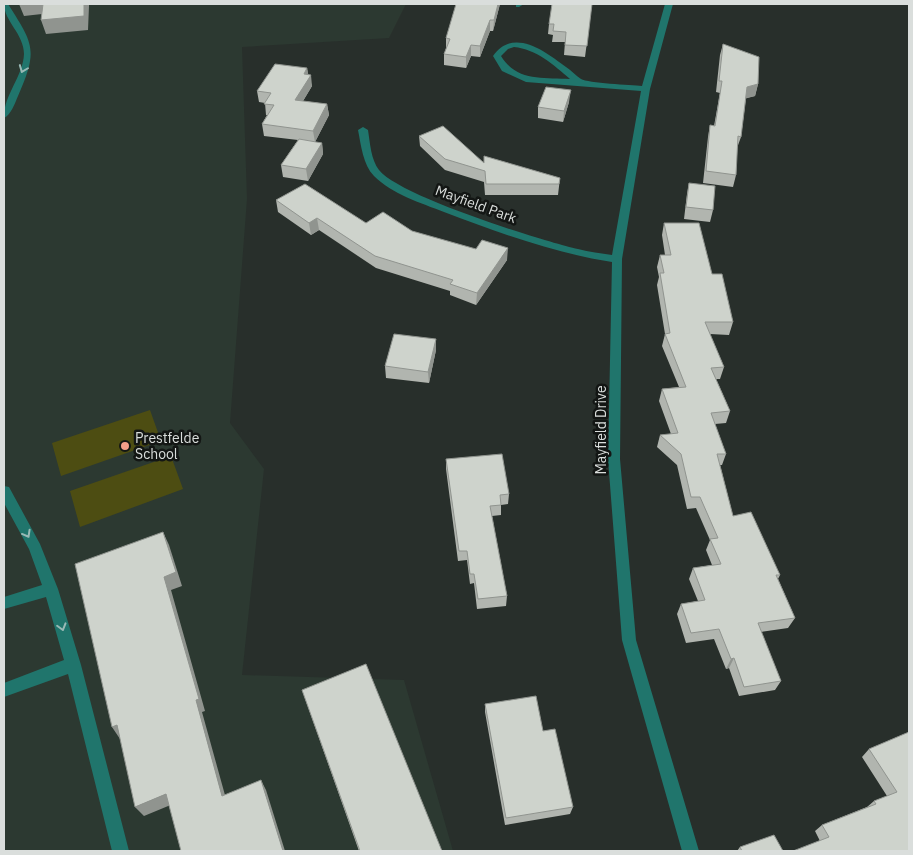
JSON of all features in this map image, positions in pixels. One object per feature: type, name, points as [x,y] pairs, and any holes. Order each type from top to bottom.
[{"type":"street","points":[[4,4],[23,34],[29,55],[4,116]]},
{"type":"street","name":"Mayfield Drive","points":[[669,4],[646,89],[617,259],[614,459],[629,640],[691,851]]},
{"type":"street","points":[[580,82],[558,64],[529,47],[515,44],[506,46],[496,56],[505,69],[526,79],[646,89]]},
{"type":"street","name":"Mayfield Park","points":[[363,130],[366,150],[377,175],[408,194],[474,220],[569,251],[617,259]]},
{"type":"street","points":[[4,491],[35,548],[51,589],[73,665],[121,851]]},
{"type":"street","points":[[4,603],[51,589]]},
{"type":"street","points":[[4,690],[51,671],[73,665]]},
{"type":"shaded area","name":"Prestfelde School","points":[[4,4],[406,4],[389,38],[242,47],[247,199],[230,423],[264,469],[242,675],[404,680],[453,851],[4,851]]},
{"type":"shaded area","points":[[150,410],[161,441],[61,476],[52,443]]},
{"type":"shaded area","points":[[171,456],[183,489],[80,527],[70,491]]},
{"type":"building","points":[[43,4],[84,4],[84,16],[41,20]]},
{"type":"building","points":[[456,4],[498,4],[494,20],[490,20],[480,46],[471,45],[466,57],[444,54],[450,39],[446,38]]},
{"type":"building","points":[[552,4],[592,4],[587,46],[565,45],[566,32],[553,31],[554,24],[549,24]]},
{"type":"building","points":[[723,44],[759,57],[758,84],[747,87],[741,137],[738,136],[736,175],[706,171],[710,125],[715,126],[722,81],[719,81]]},
{"type":"building","points":[[275,64],[307,68],[304,74],[311,75],[295,100],[327,104],[313,131],[262,124],[274,105],[264,104],[271,93],[257,91]]},
{"type":"building","points":[[546,87],[571,90],[564,111],[538,107]]},
{"type":"building","points":[[443,126],[484,163],[484,156],[560,178],[559,184],[486,184],[485,171],[445,159],[419,136]]},
{"type":"building","points":[[299,139],[322,143],[306,169],[281,165]]},
{"type":"building","points":[[689,183],[715,186],[713,210],[686,207]]},
{"type":"building","points":[[305,184],[366,223],[383,212],[412,231],[476,249],[482,240],[508,248],[477,293],[450,284],[453,280],[375,256],[317,218],[309,223],[276,200]]},
{"type":"building","points":[[664,223],[699,223],[712,274],[722,274],[733,322],[705,322],[724,367],[711,368],[730,411],[711,413],[726,454],[717,454],[733,516],[751,512],[780,575],[776,575],[795,618],[758,623],[781,681],[744,687],[734,658],[731,659],[719,629],[691,633],[681,604],[705,600],[693,568],[721,564],[710,539],[718,538],[700,497],[691,497],[681,454],[660,435],[678,433],[662,389],[686,387],[665,334],[670,333],[660,273],[664,273],[660,255],[671,255]]},
{"type":"building","points":[[394,334],[436,339],[428,372],[385,366]]},
{"type":"building","points":[[502,454],[509,494],[500,495],[501,505],[490,506],[507,596],[478,599],[474,574],[470,574],[467,551],[459,551],[446,459]]},
{"type":"building","points":[[163,532],[176,572],[164,577],[199,699],[196,700],[222,796],[261,780],[283,851],[181,851],[166,794],[135,807],[117,725],[112,727],[75,564]]},
{"type":"building","points":[[366,664],[442,851],[360,851],[302,690]]},
{"type":"building","points":[[536,696],[543,731],[555,729],[573,807],[506,818],[485,704]]},
{"type":"building","points":[[909,732],[909,851],[793,851],[829,837],[822,825],[876,804],[874,801],[897,792],[869,749]]},
{"type":"building","points":[[774,835],[783,851],[742,851],[740,847]]},
{"type":"place","name":"Prestfelde School","points":[[125,446]]}]
